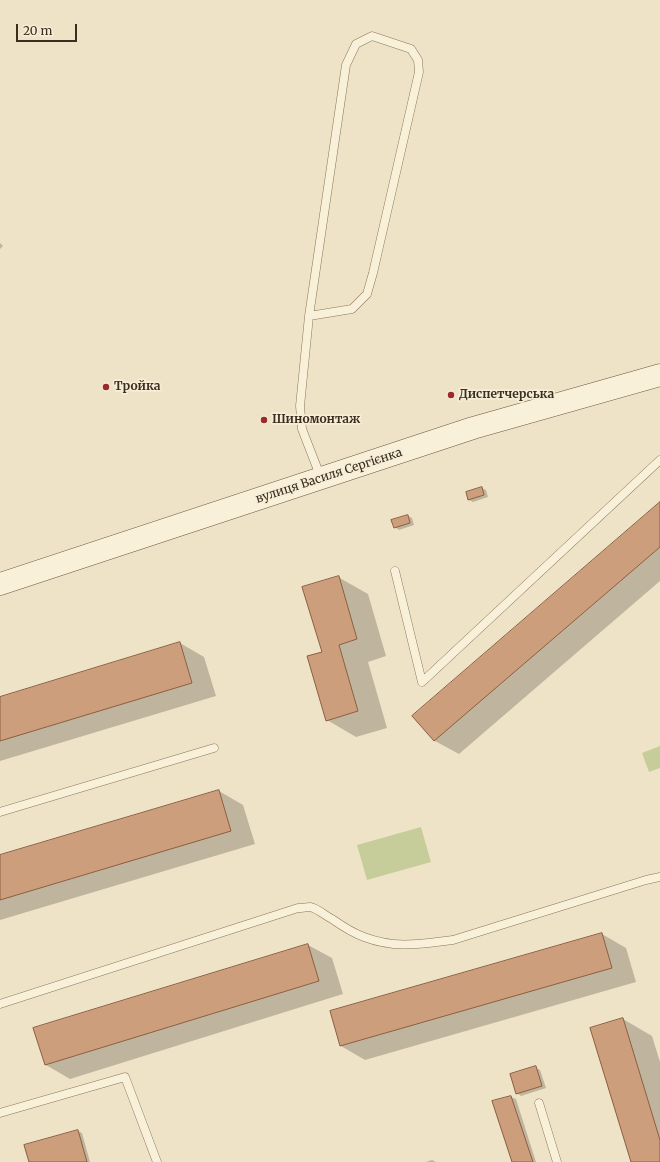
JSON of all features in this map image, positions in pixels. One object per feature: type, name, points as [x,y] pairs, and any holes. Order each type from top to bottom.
[{"type":"main road","name":"вулиця Василя Сергієнка","points":[[0,584],[473,428],[660,375]]},
{"type":"lane","points":[[309,316],[352,309],[367,294],[374,273],[419,72],[418,60],[411,49],[372,36],[356,44],[346,65],[309,316],[300,406],[302,429],[321,478]]},
{"type":"lane","points":[[395,571],[422,682],[660,460]]},
{"type":"lane","points":[[0,812],[214,748]]},
{"type":"lane","points":[[0,1004],[298,908],[310,907],[321,911],[344,927],[364,937],[399,945],[420,944],[453,940],[593,896],[660,877]]},
{"type":"lane","points":[[0,1113],[125,1077],[157,1162]]},
{"type":"lane","points":[[539,1103],[557,1162]]},
{"type":"green space","points":[[660,746],[660,768],[649,772],[642,753]]},
{"type":"green space","points":[[421,827],[431,862],[367,880],[357,845]]},
{"type":"building","points":[[482,487],[484,495],[468,500],[466,492]]},
{"type":"building","points":[[660,502],[660,547],[434,741],[412,716]]},
{"type":"building","points":[[408,515],[410,523],[394,528],[391,520]]},
{"type":"building","points":[[339,576],[357,639],[339,645],[358,711],[326,721],[307,656],[322,652],[302,587]]},
{"type":"building","points":[[180,642],[192,683],[0,741],[0,697]]},
{"type":"building","points":[[219,790],[231,831],[0,900],[0,855]]},
{"type":"building","points":[[602,933],[612,968],[340,1046],[330,1011]]},
{"type":"building","points":[[308,944],[319,981],[45,1065],[33,1028]]},
{"type":"building","points":[[623,1018],[660,1140],[660,1162],[631,1162],[590,1028]]},
{"type":"building","points":[[536,1066],[542,1086],[516,1094],[510,1074]]},
{"type":"building","points":[[511,1096],[533,1162],[512,1162],[492,1101]]},
{"type":"building","points":[[78,1130],[87,1162],[29,1162],[24,1145]]},
{"type":"place","name":"Тройка","points":[[106,387]]},
{"type":"place","name":"Диспетчерська","points":[[451,395]]},
{"type":"place","name":"Шиномонтаж","points":[[264,420]]}]
